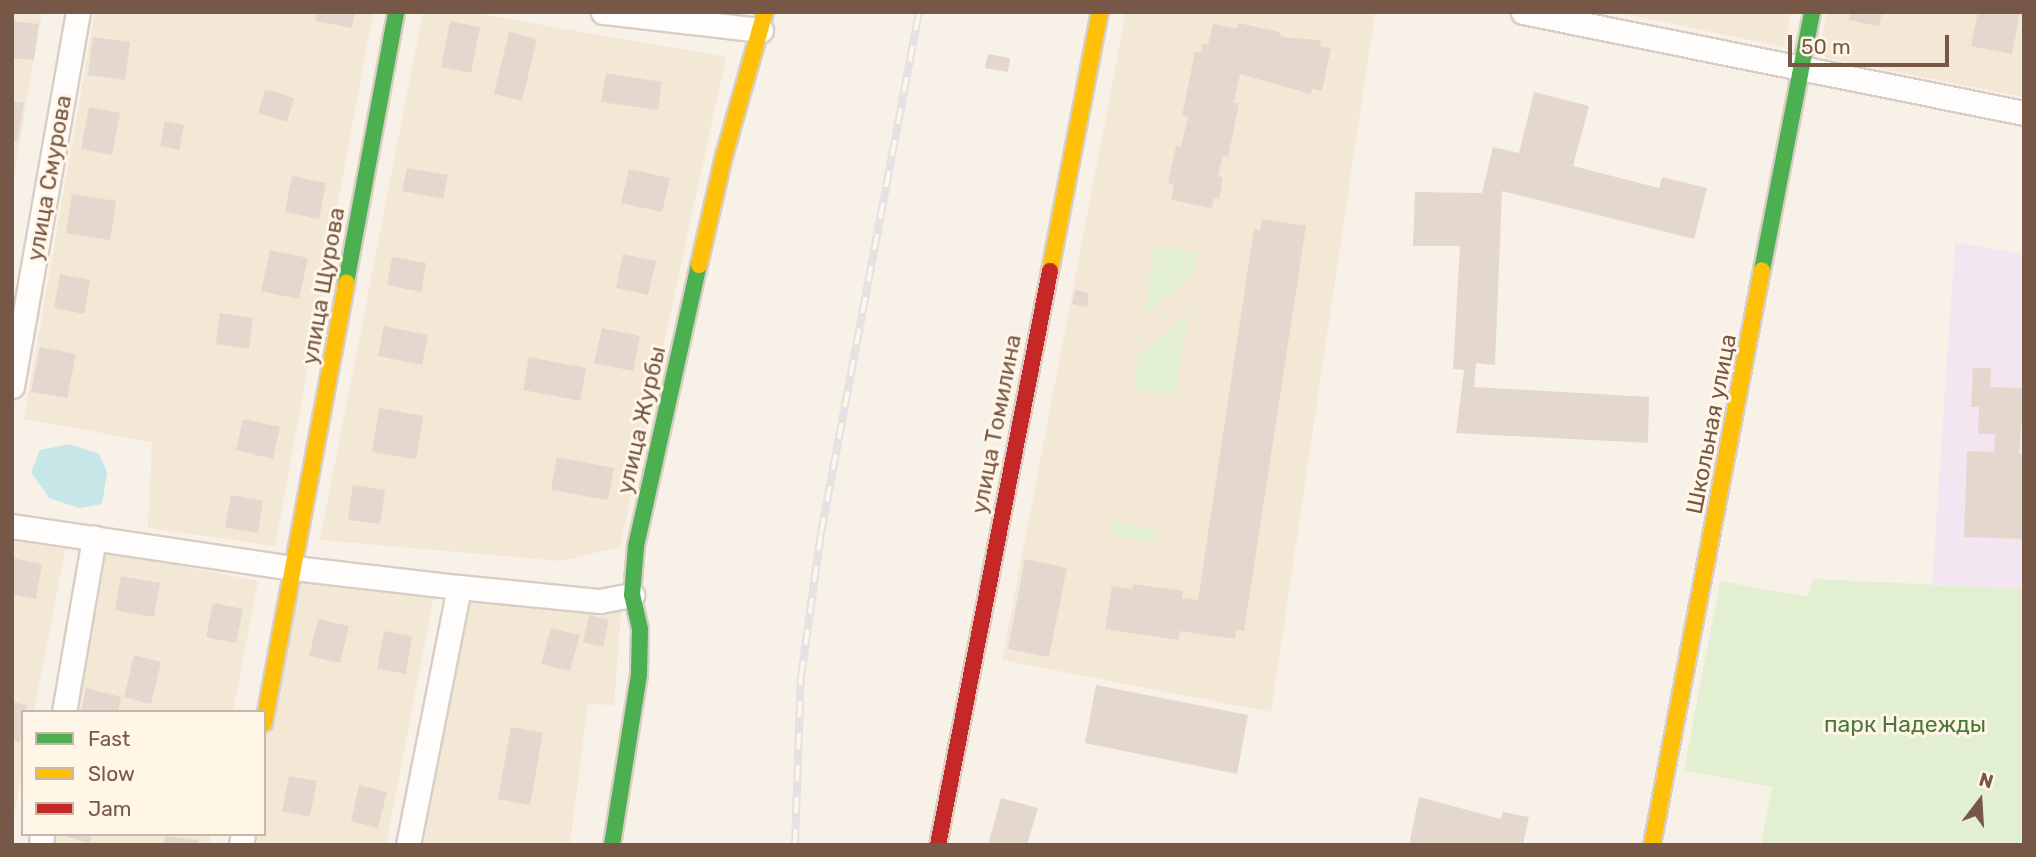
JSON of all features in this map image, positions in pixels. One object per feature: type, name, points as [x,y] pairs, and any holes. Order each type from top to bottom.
[{"type":"street","name":"улица Смурова","points":[[12,386],[78,12]]},
{"type":"street","name":"улица Щурова","points":[[266,713],[396,12]]},
{"type":"street","points":[[603,12],[763,21]]},
{"type":"street","name":"улица Томилина","points":[[938,845],[1101,12]]},
{"type":"street","points":[[1523,12],[2024,113]]},
{"type":"street","name":"Школьная улица","points":[[1652,845],[1812,12]]},
{"type":"street","name":"улица Журбы","points":[[612,845],[639,674],[640,629],[632,595],[636,546],[724,156],[763,21]]},
{"type":"street","points":[[12,526],[294,568],[459,587],[600,601],[632,595]]},
{"type":"street","points":[[64,710],[94,538]]},
{"type":"street","points":[[408,845],[459,587]]},
{"type":"shaded area","points":[[12,12],[42,12],[12,188]]},
{"type":"shaded area","points":[[95,12],[373,12],[275,546],[148,528],[152,442],[24,419]]},
{"type":"shaded area","points":[[423,12],[468,12],[726,57],[620,547],[561,561],[320,540]]},
{"type":"shaded area","points":[[1126,12],[1375,12],[1271,712],[1002,660]]},
{"type":"shaded area","points":[[1615,12],[1791,12],[1784,47]]},
{"type":"shaded area","points":[[1827,12],[2024,12],[2024,97],[1826,58],[1821,44]]},
{"type":"shaded area","points":[[1955,242],[2024,254],[2024,589],[1932,584]]},
{"type":"shaded area","points":[[12,533],[66,545],[34,710],[21,710],[21,780],[12,824]]},
{"type":"shaded area","points":[[91,549],[258,581],[233,710],[58,710]]},
{"type":"shaded area","points":[[297,576],[434,595],[386,845],[242,845],[244,836],[266,836],[266,725]]},
{"type":"shaded area","points":[[466,596],[621,612],[614,705],[588,704],[570,845],[415,845]]},
{"type":"shaded area","points":[[34,836],[211,836],[209,845],[32,845]]},
{"type":"green space","points":[[1155,245],[1197,252],[1194,272],[1144,317]]},
{"type":"green space","points":[[1188,312],[1175,396],[1133,389],[1138,357]]},
{"type":"green space","points":[[1112,522],[1158,529],[1156,542],[1110,535]]},
{"type":"green space","name":"парк Надежды","points":[[1812,579],[2024,589],[2024,845],[1761,845],[1772,787],[1684,770],[1720,581],[1808,597]]},
{"type":"water","points":[[69,444],[99,454],[107,472],[102,504],[79,508],[49,498],[31,472],[40,450]]},
{"type":"building","points":[[317,12],[355,12],[352,28],[315,21]]},
{"type":"building","points":[[1850,12],[1882,12],[1879,26],[1849,20]]},
{"type":"building","points":[[1978,12],[2020,12],[2012,54],[1971,46]]},
{"type":"building","points":[[12,21],[39,24],[34,60],[12,58]]},
{"type":"building","points":[[450,21],[480,27],[471,73],[441,67]]},
{"type":"building","points":[[1238,23],[1280,32],[1280,36],[1289,38],[1321,40],[1320,46],[1331,48],[1322,91],[1312,89],[1311,94],[1240,74],[1234,103],[1239,103],[1228,157],[1223,156],[1218,176],[1223,178],[1219,199],[1214,198],[1212,208],[1171,200],[1174,184],[1168,183],[1176,146],[1181,147],[1188,117],[1182,116],[1195,52],[1201,53],[1203,44],[1208,45],[1213,24],[1237,29]]},
{"type":"building","points":[[509,32],[537,39],[522,101],[494,94]]},
{"type":"building","points":[[93,37],[130,42],[125,80],[88,75]]},
{"type":"building","points":[[988,54],[1010,58],[1008,72],[985,68]]},
{"type":"building","points":[[606,73],[662,82],[658,110],[601,102]]},
{"type":"building","points":[[265,89],[294,98],[287,122],[258,113]]},
{"type":"building","points":[[1534,92],[1589,106],[1573,166],[1659,188],[1662,177],[1707,188],[1694,239],[1502,191],[1495,365],[1476,363],[1474,387],[1649,397],[1648,443],[1456,433],[1464,370],[1453,369],[1460,246],[1413,246],[1415,192],[1482,193],[1493,147],[1519,153]]},
{"type":"building","points":[[12,101],[24,103],[17,142],[12,141]]},
{"type":"building","points":[[89,107],[120,113],[112,155],[81,149]]},
{"type":"building","points":[[165,121],[184,125],[179,150],[160,146]]},
{"type":"building","points":[[407,168],[448,175],[443,199],[402,191]]},
{"type":"building","points":[[629,169],[670,178],[662,212],[621,203]]},
{"type":"building","points":[[292,176],[326,183],[319,219],[285,212]]},
{"type":"building","points":[[72,194],[116,201],[110,240],[66,233]]},
{"type":"building","points":[[1262,219],[1306,226],[1244,631],[1236,630],[1235,639],[1180,631],[1178,640],[1105,629],[1112,586],[1132,589],[1133,584],[1183,591],[1182,598],[1198,600],[1254,229],[1260,230]]},
{"type":"building","points":[[270,250],[308,258],[299,299],[261,291]]},
{"type":"building","points":[[623,254],[656,261],[648,295],[616,288]]},
{"type":"building","points":[[392,257],[426,263],[421,292],[387,285]]},
{"type":"building","points":[[60,274],[90,280],[84,314],[54,308]]},
{"type":"building","points":[[1075,290],[1089,293],[1087,307],[1072,304]]},
{"type":"building","points":[[220,313],[253,318],[249,349],[216,344]]},
{"type":"building","points":[[384,326],[428,335],[422,365],[378,356]]},
{"type":"building","points":[[602,328],[640,336],[633,371],[594,363]]},
{"type":"building","points":[[40,347],[76,354],[67,398],[31,392]]},
{"type":"building","points":[[529,357],[586,368],[580,401],[523,390]]},
{"type":"building","points":[[1973,368],[1991,368],[1990,387],[2024,388],[2019,454],[2024,454],[2024,539],[1964,537],[1967,451],[1994,452],[1995,434],[1978,434],[1979,407],[1971,407]]},
{"type":"building","points":[[379,408],[423,416],[416,459],[372,452]]},
{"type":"building","points":[[243,419],[280,427],[273,459],[236,450]]},
{"type":"building","points":[[557,457],[614,468],[608,500],[551,490]]},
{"type":"building","points":[[353,485],[385,490],[380,524],[348,520]]},
{"type":"building","points":[[231,495],[263,501],[258,533],[225,527]]},
{"type":"building","points":[[12,558],[42,564],[36,599],[12,594]]},
{"type":"building","points":[[1025,559],[1067,568],[1049,657],[1008,649]]},
{"type":"building","points":[[121,576],[160,583],[154,617],[115,610]]},
{"type":"building","points":[[213,603],[243,609],[236,643],[206,637]]},
{"type":"building","points":[[589,615],[609,620],[603,647],[583,642]]},
{"type":"building","points":[[318,619],[349,626],[340,663],[309,656]]},
{"type":"building","points":[[551,628],[580,635],[570,671],[541,664]]},
{"type":"building","points":[[384,631],[412,636],[406,674],[377,669]]},
{"type":"building","points":[[134,655],[161,662],[151,704],[124,697]]},
{"type":"building","points":[[1096,685],[1248,715],[1237,774],[1085,743]]},
{"type":"building","points":[[86,688],[121,697],[118,710],[81,710]]},
{"type":"building","points":[[12,702],[27,705],[26,710],[21,710],[20,742],[12,741]]},
{"type":"building","points":[[511,727],[543,733],[530,805],[498,799]]},
{"type":"building","points":[[289,776],[317,781],[310,817],[282,811]]},
{"type":"building","points":[[359,785],[387,792],[378,828],[351,821]]},
{"type":"building","points":[[1419,797],[1501,819],[1503,812],[1529,817],[1523,845],[1409,845]]},
{"type":"building","points":[[1001,798],[1038,808],[1027,845],[988,845]]},
{"type":"building","points":[[66,836],[92,836],[90,844]]},
{"type":"building","points":[[165,836],[199,840],[198,845],[164,845]]},
{"type":"railway","points":[[795,845],[801,677],[821,533],[919,12]]},
{"type":"traffic: fast","points":[[346,283],[396,12]]},
{"type":"traffic: fast","points":[[1762,270],[1812,12]]},
{"type":"traffic: fast","points":[[612,845],[639,674],[640,629],[632,595],[636,546],[699,265]]},
{"type":"traffic: slow","points":[[699,265],[724,156],[765,12]]},
{"type":"traffic: slow","points":[[1050,271],[1100,12]]},
{"type":"traffic: slow","points":[[1652,845],[1762,270]]},
{"type":"traffic: slow","points":[[266,712],[346,283]]},
{"type":"traffic: jam","points":[[938,845],[1050,271]]}]
